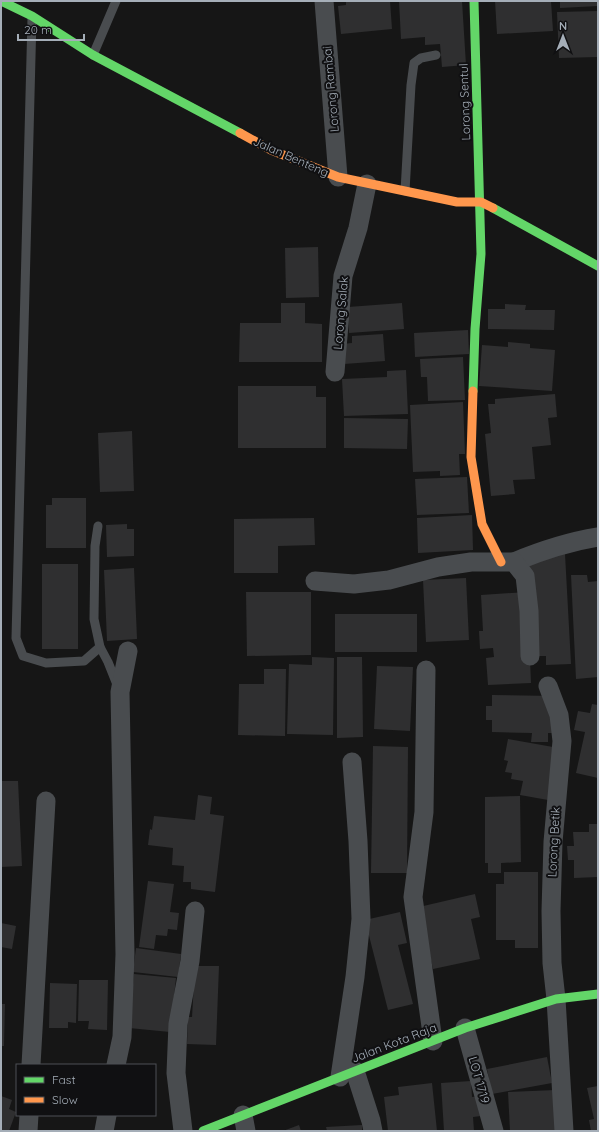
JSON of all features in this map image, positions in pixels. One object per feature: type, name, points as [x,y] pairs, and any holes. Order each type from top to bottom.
[{"type":"street","name":"Jalan Benteng","points":[[1,1],[32,16],[93,55],[271,150],[338,177],[457,202],[481,202],[598,266]]},
{"type":"street","name":"Lorong Rambai","points":[[324,1],[338,177]]},
{"type":"street","name":"Lorong Sentul","points":[[474,1],[482,254],[475,329],[471,457],[482,524],[508,562]]},
{"type":"street","name":"Lorong Salak","points":[[336,372],[343,276],[358,228],[367,184]]},
{"type":"street","points":[[315,581],[354,584],[389,580],[438,567],[471,562],[508,562],[545,549],[598,537]]},
{"type":"street","points":[[508,562],[525,576],[529,611],[530,656]]},
{"type":"street","points":[[116,1064],[122,1037],[125,954],[120,692],[128,651]]},
{"type":"street","points":[[426,670],[424,812],[413,897],[433,1041]]},
{"type":"street","name":"Lorong Betik","points":[[548,686],[559,715],[562,741],[553,842],[551,911],[552,964],[556,999],[564,1131]]},
{"type":"street","points":[[352,762],[358,841],[361,919],[347,1074],[371,1121],[373,1131]]},
{"type":"street","points":[[31,1064],[46,801]]},
{"type":"street","points":[[184,1131],[176,1073],[178,1024],[190,961],[195,911]]},
{"type":"street","name":"Jalan Kota Raja","points":[[203,1131],[244,1123],[347,1074],[465,1028],[556,999],[598,994]]},
{"type":"street","name":"LOT 1719","points":[[465,1028],[494,1131]]},
{"type":"street","points":[[28,1116],[28,1131]]},
{"type":"street","points":[[104,1131],[107,1116]]},
{"type":"lane","points":[[93,55],[116,1]]},
{"type":"lane","points":[[32,16],[16,638],[23,656],[46,663],[84,661],[100,648]]},
{"type":"lane","points":[[405,191],[411,85],[414,63],[421,58],[436,55]]},
{"type":"lane","points":[[98,526],[95,546],[94,619],[100,648],[108,662],[120,692]]},
{"type":"building","points":[[346,1],[390,1],[392,29],[341,34],[338,6],[346,5]]},
{"type":"building","points":[[399,1],[462,1],[466,65],[442,67],[440,44],[425,45],[425,37],[401,39]]},
{"type":"building","points":[[495,1],[551,1],[553,31],[497,34]]},
{"type":"building","points":[[560,1],[598,1],[598,6],[560,8]]},
{"type":"building","points":[[598,11],[598,57],[559,58],[557,12]]},
{"type":"building","points":[[318,247],[319,297],[286,298],[285,248]]},
{"type":"building","points":[[281,303],[305,303],[305,323],[322,324],[322,362],[239,362],[240,323],[281,323]]},
{"type":"building","points":[[402,303],[404,329],[349,333],[348,307]]},
{"type":"building","points":[[505,304],[526,305],[525,310],[555,310],[554,330],[488,329],[488,309],[505,309]]},
{"type":"building","points":[[468,330],[469,354],[415,357],[414,333]]},
{"type":"building","points":[[383,334],[385,361],[344,364],[342,344],[352,343],[352,336]]},
{"type":"building","points":[[508,342],[530,344],[530,348],[555,350],[552,391],[479,386],[482,345],[508,347]]},
{"type":"building","points":[[463,357],[465,400],[428,401],[427,377],[421,377],[420,359]]},
{"type":"building","points":[[406,370],[408,414],[344,416],[342,379],[387,377],[387,371]]},
{"type":"building","points":[[238,386],[316,386],[316,397],[326,397],[326,448],[238,448]]},
{"type":"building","points":[[555,394],[557,417],[548,418],[551,445],[532,447],[535,479],[513,480],[515,494],[491,496],[485,434],[491,433],[488,404],[495,404],[495,399]]},
{"type":"building","points":[[463,402],[465,454],[459,454],[460,475],[440,476],[440,471],[413,472],[410,405]]},
{"type":"building","points":[[344,418],[408,419],[407,449],[344,448]]},
{"type":"building","points":[[132,431],[134,491],[100,492],[98,433]]},
{"type":"building","points":[[467,477],[469,513],[417,515],[415,479]]},
{"type":"building","points":[[52,498],[86,498],[86,548],[46,548],[46,505],[52,505]]},
{"type":"building","points":[[472,515],[473,550],[418,553],[417,518]]},
{"type":"building","points":[[314,518],[315,545],[278,546],[278,573],[234,573],[234,519]]},
{"type":"building","points":[[127,524],[127,529],[134,529],[134,556],[107,557],[106,525]]},
{"type":"building","points":[[565,554],[571,664],[546,665],[546,656],[534,656],[525,556]]},
{"type":"building","points":[[42,564],[78,564],[78,649],[42,649]]},
{"type":"building","points":[[134,568],[137,639],[107,641],[104,570]]},
{"type":"building","points":[[571,575],[587,575],[588,582],[598,581],[598,677],[576,679]]},
{"type":"building","points":[[466,578],[469,640],[426,642],[423,580]]},
{"type":"building","points":[[246,592],[311,592],[311,655],[247,656]]},
{"type":"building","points":[[527,592],[531,683],[488,685],[486,658],[494,657],[493,648],[480,649],[479,631],[483,631],[481,595]]},
{"type":"building","points":[[335,614],[417,614],[417,652],[335,652]]},
{"type":"building","points":[[312,657],[334,658],[333,735],[287,734],[289,664],[312,665]]},
{"type":"building","points":[[337,657],[362,657],[363,737],[337,738]]},
{"type":"building","points":[[377,666],[413,667],[410,731],[374,729]]},
{"type":"building","points":[[264,669],[286,669],[285,736],[238,735],[239,684],[264,684]]},
{"type":"building","points":[[492,695],[554,696],[554,733],[548,733],[548,742],[531,742],[532,733],[492,732],[492,720],[486,720],[486,706],[492,706]]},
{"type":"building","points":[[592,704],[598,705],[598,778],[576,773],[585,732],[574,730],[578,711],[590,713]]},
{"type":"building","points":[[508,739],[553,747],[548,800],[520,795],[523,781],[511,779],[512,773],[505,772],[508,761],[504,760]]},
{"type":"building","points":[[373,746],[408,747],[407,873],[371,873]]},
{"type":"building","points":[[1,781],[18,781],[22,866],[1,867]]},
{"type":"building","points":[[198,795],[212,797],[210,814],[224,816],[215,892],[191,889],[191,882],[183,882],[184,866],[172,865],[173,848],[148,845],[150,829],[152,830],[154,816],[195,820]]},
{"type":"building","points":[[520,796],[521,862],[501,863],[501,873],[488,873],[488,863],[485,863],[485,797]]},
{"type":"building","points":[[589,824],[598,824],[598,877],[574,878],[574,860],[568,860],[567,846],[574,846],[573,832],[589,832]]},
{"type":"building","points":[[504,872],[538,872],[538,948],[515,948],[515,940],[496,940],[496,884],[504,884]]},
{"type":"building","points":[[148,881],[174,884],[170,912],[179,913],[177,930],[168,929],[167,936],[156,935],[154,949],[139,947]]},
{"type":"building","points":[[475,894],[480,917],[471,919],[480,959],[433,969],[419,907]]},
{"type":"building","points":[[400,912],[407,943],[398,945],[413,1004],[388,1010],[365,920]]},
{"type":"building","points":[[1,923],[16,926],[12,949],[1,947]]},
{"type":"building","points":[[136,948],[181,954],[178,977],[133,972]]},
{"type":"building","points":[[195,966],[219,966],[216,1045],[187,1044],[188,1017],[192,1017]]},
{"type":"building","points":[[134,974],[176,978],[170,1032],[129,1028]]},
{"type":"building","points":[[79,980],[108,980],[107,1030],[88,1029],[89,1021],[78,1021]]},
{"type":"building","points":[[50,983],[77,984],[76,1023],[68,1022],[68,1028],[49,1028]]},
{"type":"building","points":[[1,1004],[5,1004],[4,1046],[1,1046]]},
{"type":"building","points":[[547,1057],[552,1083],[492,1094],[487,1069]]},
{"type":"building","points":[[471,1081],[472,1097],[480,1096],[481,1116],[473,1117],[474,1131],[444,1131],[441,1083]]},
{"type":"building","points":[[432,1083],[437,1131],[388,1131],[384,1097],[399,1095],[398,1087]]},
{"type":"building","points":[[598,1086],[598,1131],[591,1131],[589,1120],[594,1119],[587,1088]]},
{"type":"building","points":[[556,1090],[558,1131],[510,1131],[508,1092]]},
{"type":"building","points":[[1,1096],[12,1100],[9,1109],[16,1112],[9,1131],[1,1131]]},
{"type":"building","points":[[299,1125],[301,1131],[283,1131]]},
{"type":"building","points":[[362,1125],[362,1131],[327,1131],[326,1127]]},
{"type":"traffic: fast","points":[[1,1],[32,16],[93,55],[240,133]]},
{"type":"traffic: fast","points":[[473,391],[475,329],[481,254],[474,1]]},
{"type":"traffic: fast","points":[[493,208],[598,266]]},
{"type":"traffic: fast","points":[[203,1131],[465,1028],[556,999],[598,994]]},
{"type":"traffic: slow","points":[[240,133],[271,150],[338,177],[457,202],[481,202],[493,208]]},
{"type":"traffic: slow","points":[[473,391],[471,457],[482,524],[501,562]]}]
